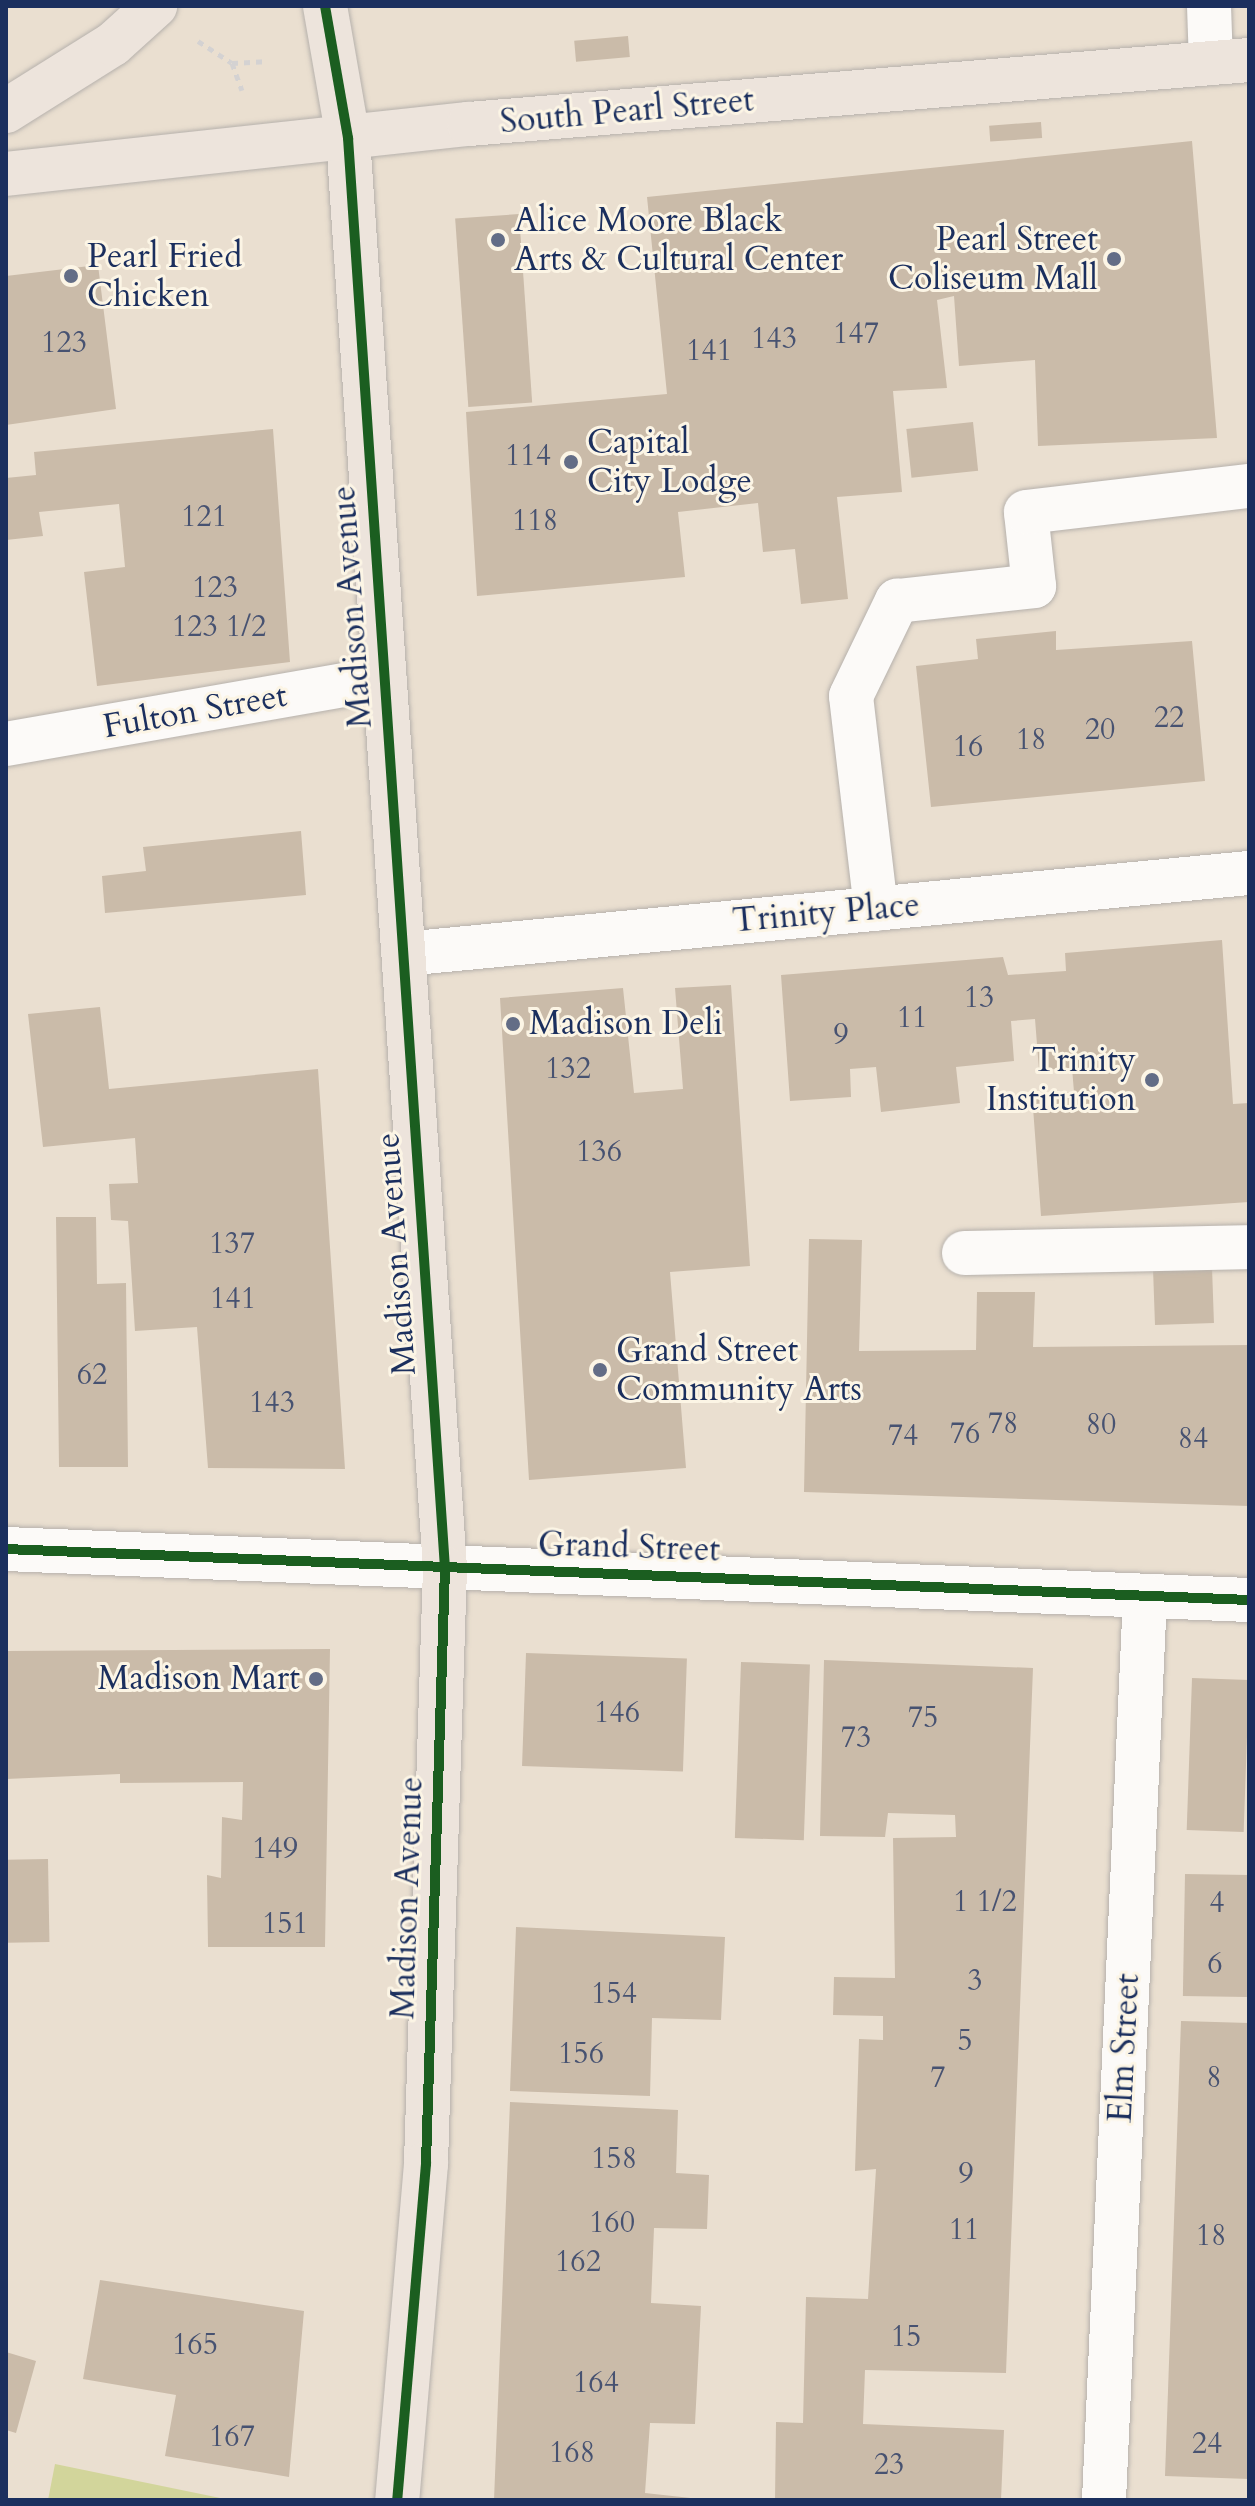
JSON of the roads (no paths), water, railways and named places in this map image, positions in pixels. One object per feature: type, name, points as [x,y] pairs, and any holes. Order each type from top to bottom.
[{"type":"main road","points":[[6,111],[113,44],[155,6]]},
{"type":"main road","name":"Madison Avenue","points":[[325,6],[348,138],[445,1568],[426,2164],[397,2500]]},
{"type":"main road","name":"South Pearl Street","points":[[6,174],[348,138],[1230,62]]},
{"type":"street","points":[[1209,6],[1230,62]]},
{"type":"street","points":[[876,909],[851,696],[897,601],[1034,586],[1026,512],[1249,486]]},
{"type":"street","name":"Fulton Street","points":[[6,744],[384,678]]},
{"type":"street","name":"Trinity Place","points":[[404,954],[1249,873]]},
{"type":"street","points":[[964,1253],[1249,1247]]},
{"type":"street","name":"Grand Street","points":[[6,1549],[1249,1600]]},
{"type":"street","name":"Elm Street","points":[[1104,2500],[1145,1596]]},
{"type":"place","name":"Alice Moore Black Arts & Cultural Center","points":[[498,240]]},
{"type":"place","name":"Pearl Street Coliseum Mall","points":[[1114,259]]},
{"type":"place","name":"Pearl Fried Chicken","points":[[71,276]]},
{"type":"place","name":"Capital City Lodge","points":[[571,462]]},
{"type":"place","name":"Madison Deli","points":[[513,1024]]},
{"type":"place","name":"Trinity Institution","points":[[1152,1080]]},
{"type":"place","name":"Grand Street Community Arts","points":[[600,1370]]},
{"type":"place","name":"Madison Mart","points":[[316,1679]]}]
